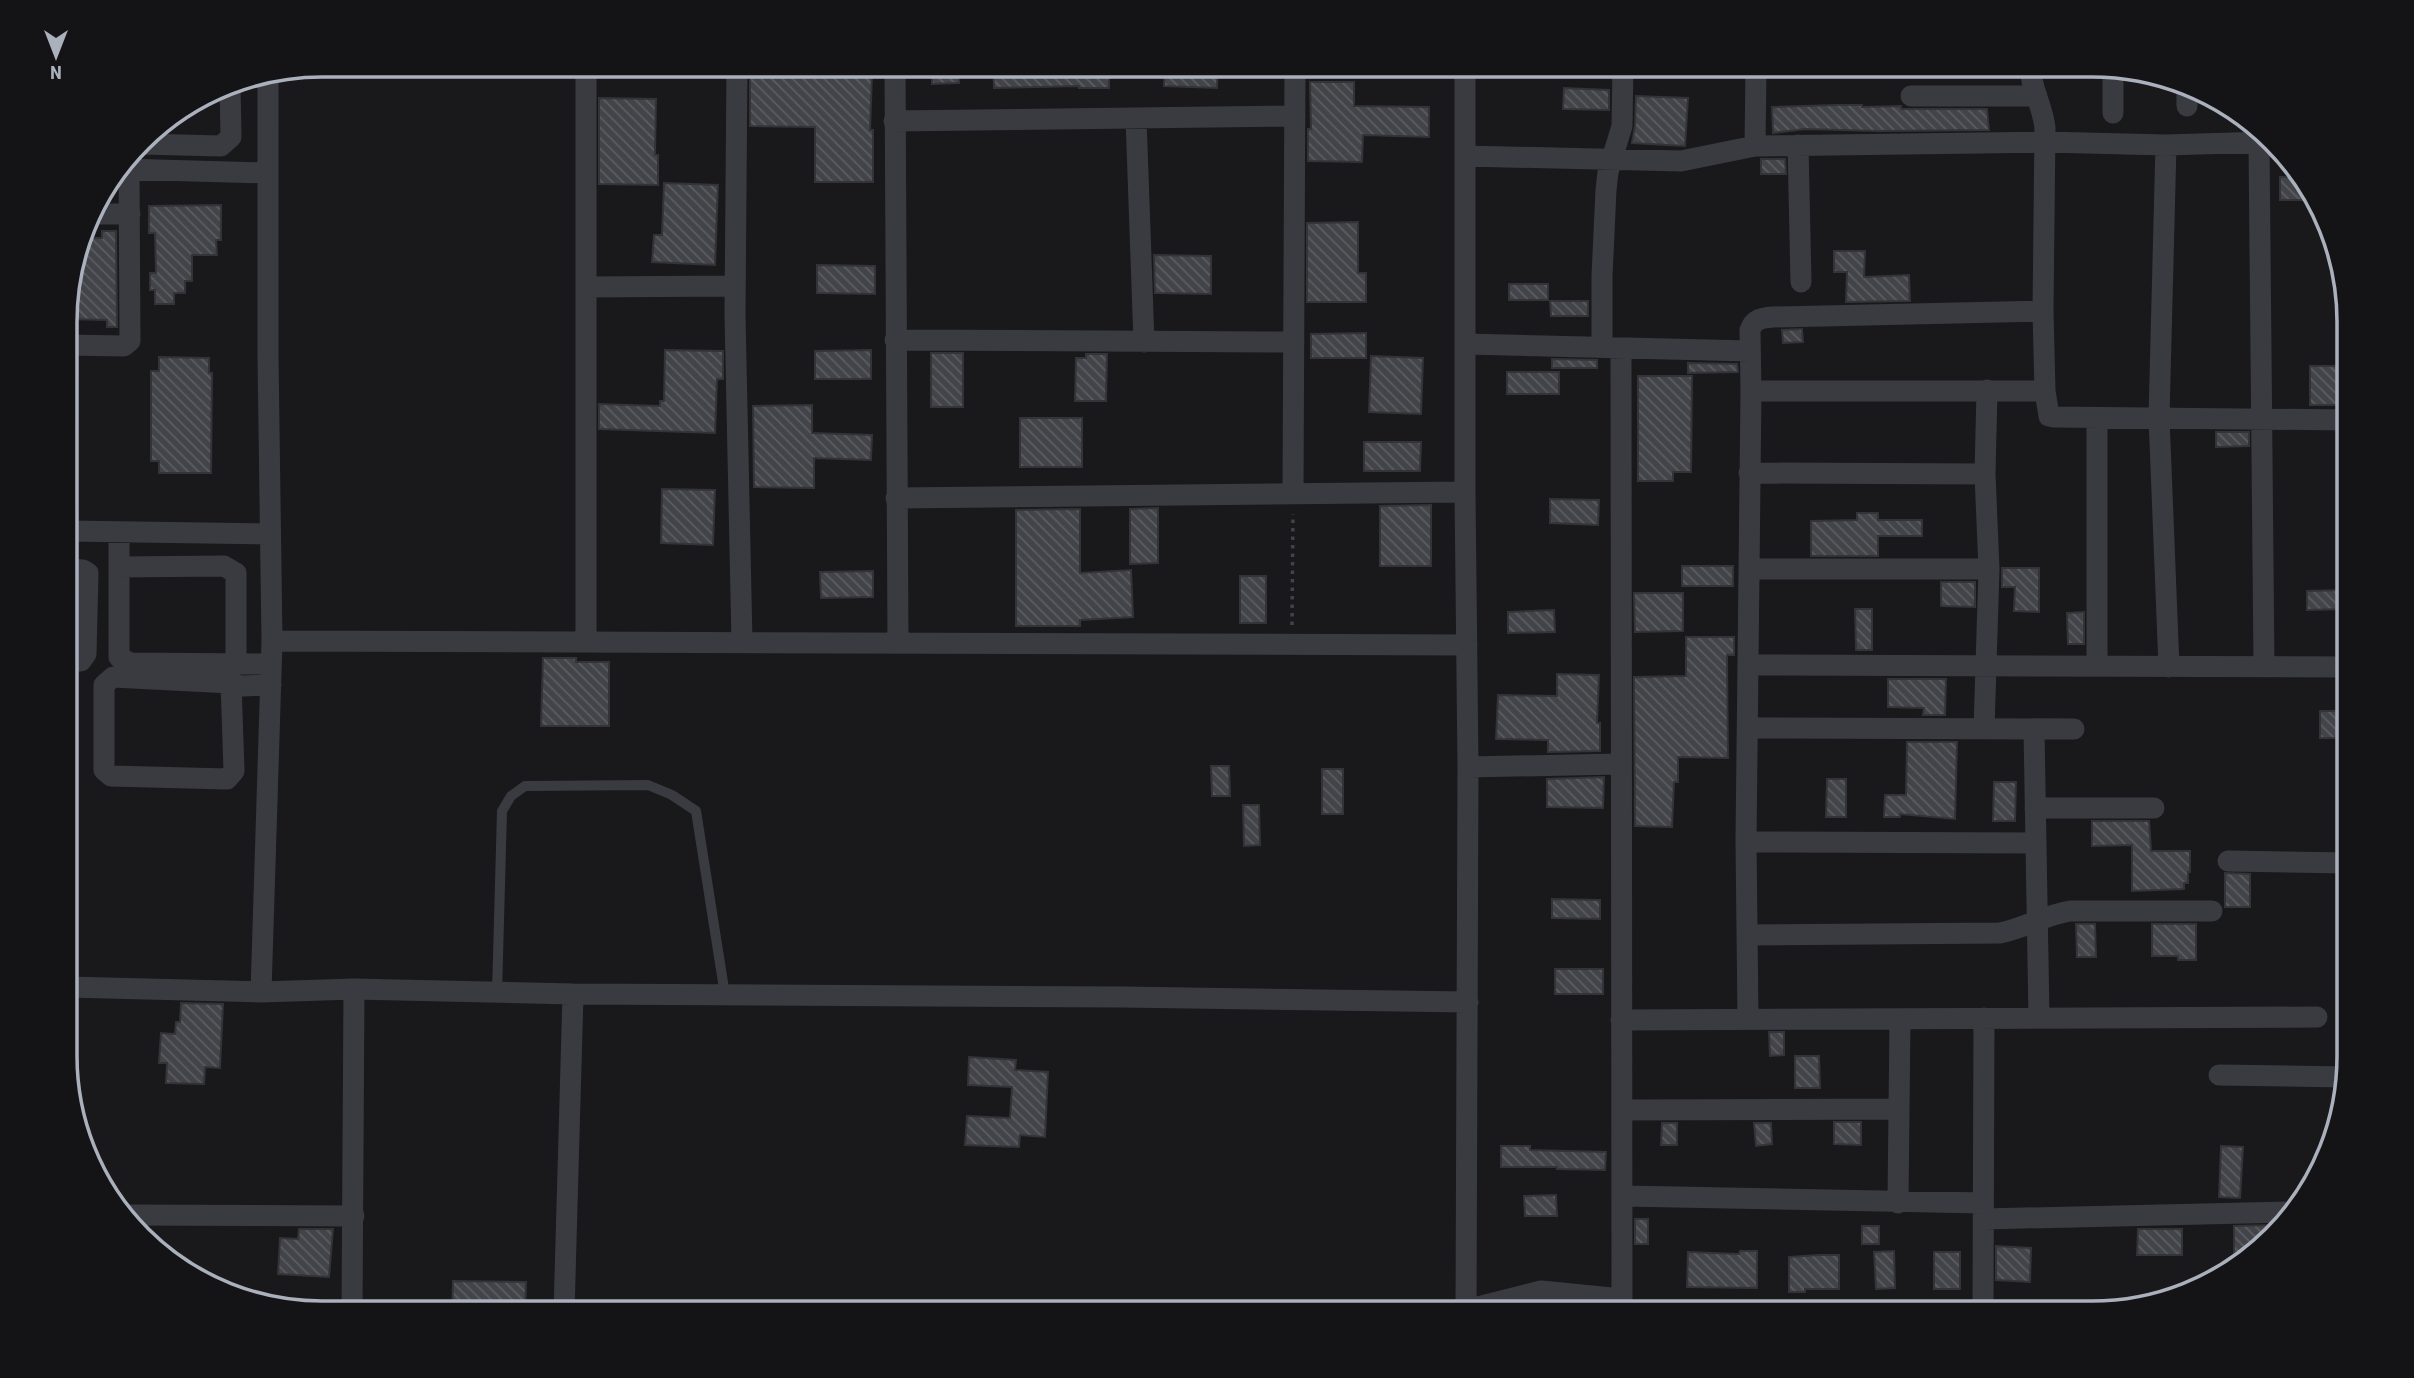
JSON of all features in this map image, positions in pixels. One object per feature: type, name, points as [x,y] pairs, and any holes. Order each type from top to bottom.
[{"type":"street","points":[[586,77],[586,642]]},
{"type":"street","points":[[737,77],[735,286],[742,642]]},
{"type":"street","points":[[895,77],[898,642]]},
{"type":"street","points":[[1293,492],[1295,77]]},
{"type":"street","points":[[1465,77],[1468,767],[1466,1300]]},
{"type":"street","points":[[1508,1300],[1541,1291],[1622,1299],[1620,764],[1612,348],[1603,243],[1611,159],[1622,126],[1623,77]]},
{"type":"street","points":[[1755,146],[1756,77]]},
{"type":"street","points":[[2031,77],[2044,119],[2043,311],[2047,413],[2052,417],[2336,420]]},
{"type":"street","points":[[2113,78],[2113,113]]},
{"type":"street","points":[[261,992],[272,641],[268,83]]},
{"type":"street","points":[[154,144],[221,146],[226,143],[231,137],[230,95]]},
{"type":"street","points":[[1911,96],[2037,96]]},
{"type":"street","points":[[894,121],[1295,116]]},
{"type":"street","points":[[1136,118],[1144,342]]},
{"type":"street","points":[[1465,156],[1681,161],[1755,146],[2045,142],[2166,145],[2258,142]]},
{"type":"street","points":[[1798,145],[1801,282]]},
{"type":"street","points":[[2166,145],[2159,417],[2169,667]]},
{"type":"street","points":[[2263,147],[2260,419],[2264,667]]},
{"type":"street","points":[[131,169],[268,173]]},
{"type":"street","points":[[77,345],[124,346],[131,341],[130,214],[126,176]]},
{"type":"street","points":[[102,214],[130,214]]},
{"type":"street","points":[[586,287],[735,286]]},
{"type":"street","points":[[1748,1018],[1746,842],[1749,728],[1750,330],[1755,321],[1763,318],[2043,311]]},
{"type":"street","points":[[895,340],[1294,342]]},
{"type":"street","points":[[1466,344],[1750,351]]},
{"type":"street","points":[[1984,729],[1989,569],[1985,474],[1987,390]]},
{"type":"street","points":[[1751,391],[2045,391]]},
{"type":"street","points":[[2097,418],[2097,667]]},
{"type":"street","points":[[1749,473],[1985,474]]},
{"type":"street","points":[[896,498],[1465,492]]},
{"type":"street","points":[[77,531],[270,534]]},
{"type":"street","points":[[119,532],[119,657],[130,663],[234,673]]},
{"type":"street","points":[[119,567],[224,566],[236,573],[234,673],[234,771],[227,779],[111,776],[104,770],[104,685],[113,677],[234,673],[271,674]]},
{"type":"street","points":[[1749,569],[1989,569]]},
{"type":"street","points":[[77,570],[88,573],[86,654],[81,661],[77,661]]},
{"type":"street","points":[[272,641],[1467,645]]},
{"type":"street","points":[[1748,665],[2336,667]]},
{"type":"street","points":[[1749,728],[2074,729]]},
{"type":"street","points":[[2034,729],[2039,1018]]},
{"type":"street","points":[[1468,767],[1620,764]]},
{"type":"street","points":[[2035,808],[2154,808]]},
{"type":"street","points":[[1746,842],[2036,843]]},
{"type":"street","points":[[2228,861],[2336,863]]},
{"type":"street","points":[[1749,935],[2000,933],[2070,911],[2212,911]]},
{"type":"street","points":[[77,988],[1468,1002]]},
{"type":"street","points":[[352,1301],[354,989]]},
{"type":"street","points":[[564,1301],[573,994]]},
{"type":"street","points":[[1621,1020],[2317,1017]]},
{"type":"street","points":[[1983,1300],[1984,1018]]},
{"type":"street","points":[[1898,1203],[1900,1019]]},
{"type":"street","points":[[2219,1075],[2335,1077]]},
{"type":"street","points":[[1623,1110],[1899,1109]]},
{"type":"street","points":[[1622,1196],[1898,1203],[1983,1211],[2281,1212]]},
{"type":"street","points":[[135,1214],[354,1216]]},
{"type":"lane","points":[[497,993],[502,811],[511,796],[525,786],[648,785],[672,795],[696,811],[724,995]]},
{"type":"path","points":[[1292,645],[1293,492]]},
{"type":"building","points":[[750,77],[872,77],[870,130],[873,130],[873,182],[815,182],[815,127],[750,126]]},
{"type":"building","points":[[932,77],[959,77],[959,83],[932,84]]},
{"type":"building","points":[[994,77],[1109,77],[1109,88],[994,88]]},
{"type":"building","points":[[1164,77],[1217,77],[1217,88],[1164,86]]},
{"type":"building","points":[[1310,82],[1354,82],[1354,106],[1429,107],[1429,137],[1363,135],[1362,162],[1308,161],[1308,129],[1311,129]]},
{"type":"building","points":[[1564,88],[1609,90],[1609,110],[1563,109]]},
{"type":"building","points":[[1636,96],[1688,98],[1685,146],[1632,143]]},
{"type":"building","points":[[599,98],[656,99],[655,155],[658,155],[658,185],[599,184]]},
{"type":"building","points":[[1901,106],[1901,109],[1987,109],[1989,130],[1805,129],[1773,133],[1772,107]]},
{"type":"building","points":[[1761,159],[1785,159],[1786,174],[1761,174]]},
{"type":"building","points":[[2280,177],[2289,177],[2302,200],[2280,200]]},
{"type":"building","points":[[664,183],[718,185],[715,265],[652,262],[654,235],[662,235]]},
{"type":"building","points":[[221,205],[221,240],[216,240],[217,255],[192,255],[192,281],[185,281],[185,293],[174,293],[174,304],[155,304],[155,290],[150,290],[150,273],[156,273],[155,233],[149,233],[149,206]]},
{"type":"building","points":[[1358,222],[1358,273],[1366,273],[1366,302],[1307,302],[1307,223]]},
{"type":"building","points":[[102,231],[116,231],[117,327],[107,327],[107,320],[77,319],[85,258],[92,238],[102,238]]},
{"type":"building","points":[[1834,251],[1865,251],[1864,277],[1909,275],[1910,301],[1846,302],[1847,272],[1834,272]]},
{"type":"building","points":[[1154,255],[1211,256],[1211,294],[1155,293]]},
{"type":"building","points":[[817,265],[875,266],[875,294],[817,293]]},
{"type":"building","points":[[1509,284],[1548,284],[1548,300],[1509,300]]},
{"type":"building","points":[[1550,301],[1588,301],[1588,316],[1551,316]]},
{"type":"building","points":[[1802,329],[1803,342],[1783,343],[1782,330]]},
{"type":"building","points":[[1366,333],[1366,358],[1311,358],[1311,334]]},
{"type":"building","points":[[665,350],[723,351],[723,379],[717,379],[715,433],[599,429],[599,404],[660,406],[660,401],[664,401]]},
{"type":"building","points":[[871,350],[871,379],[815,379],[815,351]]},
{"type":"building","points":[[931,353],[963,353],[963,407],[931,407]]},
{"type":"building","points":[[1086,354],[1107,354],[1106,401],[1075,401],[1076,358],[1086,358]]},
{"type":"building","points":[[1371,356],[1423,358],[1421,414],[1369,412]]},
{"type":"building","points":[[159,357],[209,358],[209,373],[212,373],[211,473],[159,473],[159,461],[151,461],[151,371],[159,371]]},
{"type":"building","points":[[1552,359],[1597,360],[1597,368],[1552,368]]},
{"type":"building","points":[[1688,363],[1737,364],[1738,372],[1688,373]]},
{"type":"building","points":[[2310,366],[2336,366],[2336,405],[2310,405]]},
{"type":"building","points":[[1507,372],[1559,372],[1559,394],[1507,394]]},
{"type":"building","points":[[1638,376],[1692,376],[1691,472],[1673,472],[1673,481],[1638,481]]},
{"type":"building","points":[[812,405],[812,433],[872,435],[871,460],[814,458],[814,488],[754,487],[753,406]]},
{"type":"building","points":[[1020,418],[1082,418],[1082,467],[1020,467]]},
{"type":"building","points":[[2216,432],[2249,432],[2249,446],[2216,447]]},
{"type":"building","points":[[1364,442],[1421,442],[1420,471],[1364,471]]},
{"type":"building","points":[[662,489],[715,490],[713,545],[661,543]]},
{"type":"building","points":[[1550,499],[1599,500],[1598,525],[1550,523]]},
{"type":"building","points":[[1431,505],[1431,566],[1380,566],[1380,506]]},
{"type":"building","points":[[1158,508],[1158,563],[1130,564],[1130,509]]},
{"type":"building","points":[[1080,509],[1080,573],[1131,570],[1133,617],[1080,620],[1080,626],[1016,626],[1016,510]]},
{"type":"building","points":[[1857,513],[1878,513],[1878,520],[1922,520],[1922,536],[1878,536],[1878,556],[1811,556],[1811,521],[1857,520]]},
{"type":"building","points":[[1682,566],[1733,566],[1733,586],[1682,586]]},
{"type":"building","points":[[2002,568],[2039,568],[2039,612],[2014,611],[2015,587],[2002,587]]},
{"type":"building","points":[[873,571],[873,597],[821,598],[820,572]]},
{"type":"building","points":[[1240,576],[1266,576],[1266,623],[1240,623]]},
{"type":"building","points":[[1941,582],[1975,582],[1975,607],[1941,606]]},
{"type":"building","points":[[2336,590],[2336,609],[2307,610],[2307,591]]},
{"type":"building","points":[[1634,593],[1683,593],[1683,631],[1635,632]]},
{"type":"building","points":[[1855,609],[1872,609],[1872,650],[1856,650]]},
{"type":"building","points":[[1554,610],[1555,632],[1508,633],[1508,612]]},
{"type":"building","points":[[2084,612],[2084,644],[2068,644],[2067,613]]},
{"type":"building","points":[[1686,637],[1734,637],[1734,655],[1727,655],[1728,758],[1678,757],[1678,782],[1674,782],[1672,827],[1635,826],[1634,677],[1686,676]]},
{"type":"building","points":[[543,658],[609,662],[609,726],[541,726]]},
{"type":"building","points":[[1557,674],[1599,675],[1597,723],[1600,723],[1600,751],[1548,752],[1548,740],[1496,739],[1498,695],[1557,696]]},
{"type":"building","points":[[1888,679],[1946,679],[1945,715],[1923,715],[1924,708],[1888,707]]},
{"type":"building","points":[[2320,711],[2336,711],[2336,738],[2320,738]]},
{"type":"building","points":[[1907,742],[1957,742],[1955,819],[1900,814],[1900,817],[1884,817],[1885,795],[1906,795]]},
{"type":"building","points":[[1211,766],[1229,766],[1230,796],[1212,796]]},
{"type":"building","points":[[1322,769],[1343,769],[1343,814],[1322,814]]},
{"type":"building","points":[[1604,777],[1603,808],[1547,807],[1547,779]]},
{"type":"building","points":[[1827,779],[1846,779],[1846,817],[1826,817]]},
{"type":"building","points":[[1994,782],[2016,782],[2015,821],[1993,821]]},
{"type":"building","points":[[1243,805],[1259,805],[1260,845],[1244,846]]},
{"type":"building","points":[[2092,821],[2149,821],[2151,851],[2190,851],[2190,872],[2184,889],[2132,891],[2132,845],[2092,846]]},
{"type":"building","points":[[2225,873],[2250,874],[2250,907],[2225,907]]},
{"type":"building","points":[[1552,899],[1600,900],[1600,919],[1552,918]]},
{"type":"building","points":[[2076,924],[2095,924],[2096,957],[2077,957]]},
{"type":"building","points":[[2152,924],[2196,924],[2196,960],[2178,960],[2178,956],[2152,956]]},
{"type":"building","points":[[1555,969],[1603,969],[1603,994],[1555,994]]},
{"type":"building","points":[[181,1003],[223,1004],[220,1068],[205,1067],[204,1084],[166,1083],[167,1063],[159,1063],[161,1033],[175,1034],[176,1022],[180,1022]]},
{"type":"building","points":[[1769,1032],[1784,1032],[1784,1055],[1770,1056]]},
{"type":"building","points":[[1795,1056],[1819,1056],[1820,1088],[1795,1088]]},
{"type":"building","points":[[969,1057],[1016,1060],[1015,1070],[1048,1072],[1045,1137],[1020,1135],[1019,1147],[965,1145],[967,1116],[1010,1118],[1012,1087],[968,1085]]},
{"type":"building","points":[[1834,1122],[1861,1122],[1861,1145],[1834,1144]]},
{"type":"building","points":[[1662,1123],[1677,1123],[1677,1145],[1661,1145]]},
{"type":"building","points":[[1754,1123],[1771,1123],[1772,1144],[1756,1146]]},
{"type":"building","points":[[1501,1146],[1530,1146],[1530,1150],[1606,1152],[1605,1170],[1501,1167]]},
{"type":"building","points":[[2221,1146],[2243,1147],[2240,1198],[2219,1197]]},
{"type":"building","points":[[1556,1195],[1557,1216],[1525,1216],[1524,1196]]},
{"type":"building","points":[[1635,1219],[1648,1219],[1648,1244],[1635,1244]]},
{"type":"building","points":[[2269,1225],[2234,1255],[2234,1226]]},
{"type":"building","points":[[1862,1226],[1879,1226],[1879,1244],[1862,1244]]},
{"type":"building","points":[[299,1229],[333,1229],[329,1277],[278,1274],[280,1238],[298,1239]]},
{"type":"building","points":[[2138,1229],[2182,1229],[2182,1255],[2137,1255]]},
{"type":"building","points":[[1996,1246],[2031,1248],[2030,1282],[1996,1280]]},
{"type":"building","points":[[1740,1251],[1757,1251],[1757,1288],[1687,1287],[1688,1252],[1739,1254]]},
{"type":"building","points":[[1894,1251],[1895,1288],[1876,1289],[1874,1252]]},
{"type":"building","points":[[1934,1252],[1960,1252],[1960,1289],[1934,1289]]},
{"type":"building","points":[[1839,1255],[1839,1289],[1789,1292],[1789,1257]]},
{"type":"building","points":[[453,1281],[526,1282],[525,1301],[452,1301]]}]
